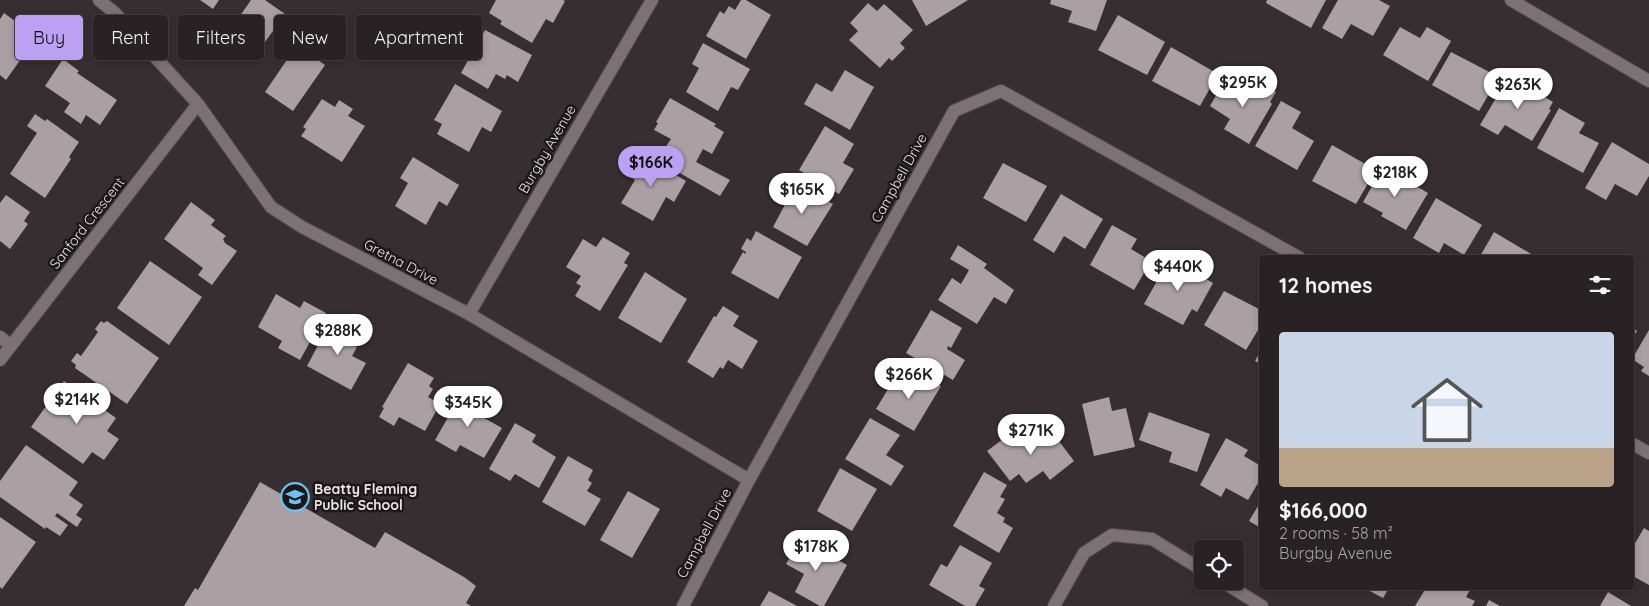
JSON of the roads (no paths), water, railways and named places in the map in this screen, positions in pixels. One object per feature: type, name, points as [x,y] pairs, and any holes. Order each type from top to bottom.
[{"type":"street","name":"Gretna Drive","points":[[99,0],[115,12],[198,104],[271,207],[302,227],[469,314],[749,480]]},
{"type":"street","name":"Burgby Avenue","points":[[469,314],[652,0]]},
{"type":"street","points":[[1511,0],[1649,81]]},
{"type":"street","name":"Campbell Drive","points":[[683,606],[749,480],[954,110],[1002,91],[1295,255]]},
{"type":"street","name":"Sanford Crescent","points":[[0,360],[198,104]]},
{"type":"street","points":[[0,337],[11,346]]},
{"type":"street","points":[[1634,445],[1649,453]]},
{"type":"street","points":[[1054,606],[1084,553],[1112,535],[1152,538],[1194,565]]},
{"type":"street","points":[[1236,590],[1262,606]]},
{"type":"place","name":"Beatty Fleming Public School","points":[[295,497]]}]
